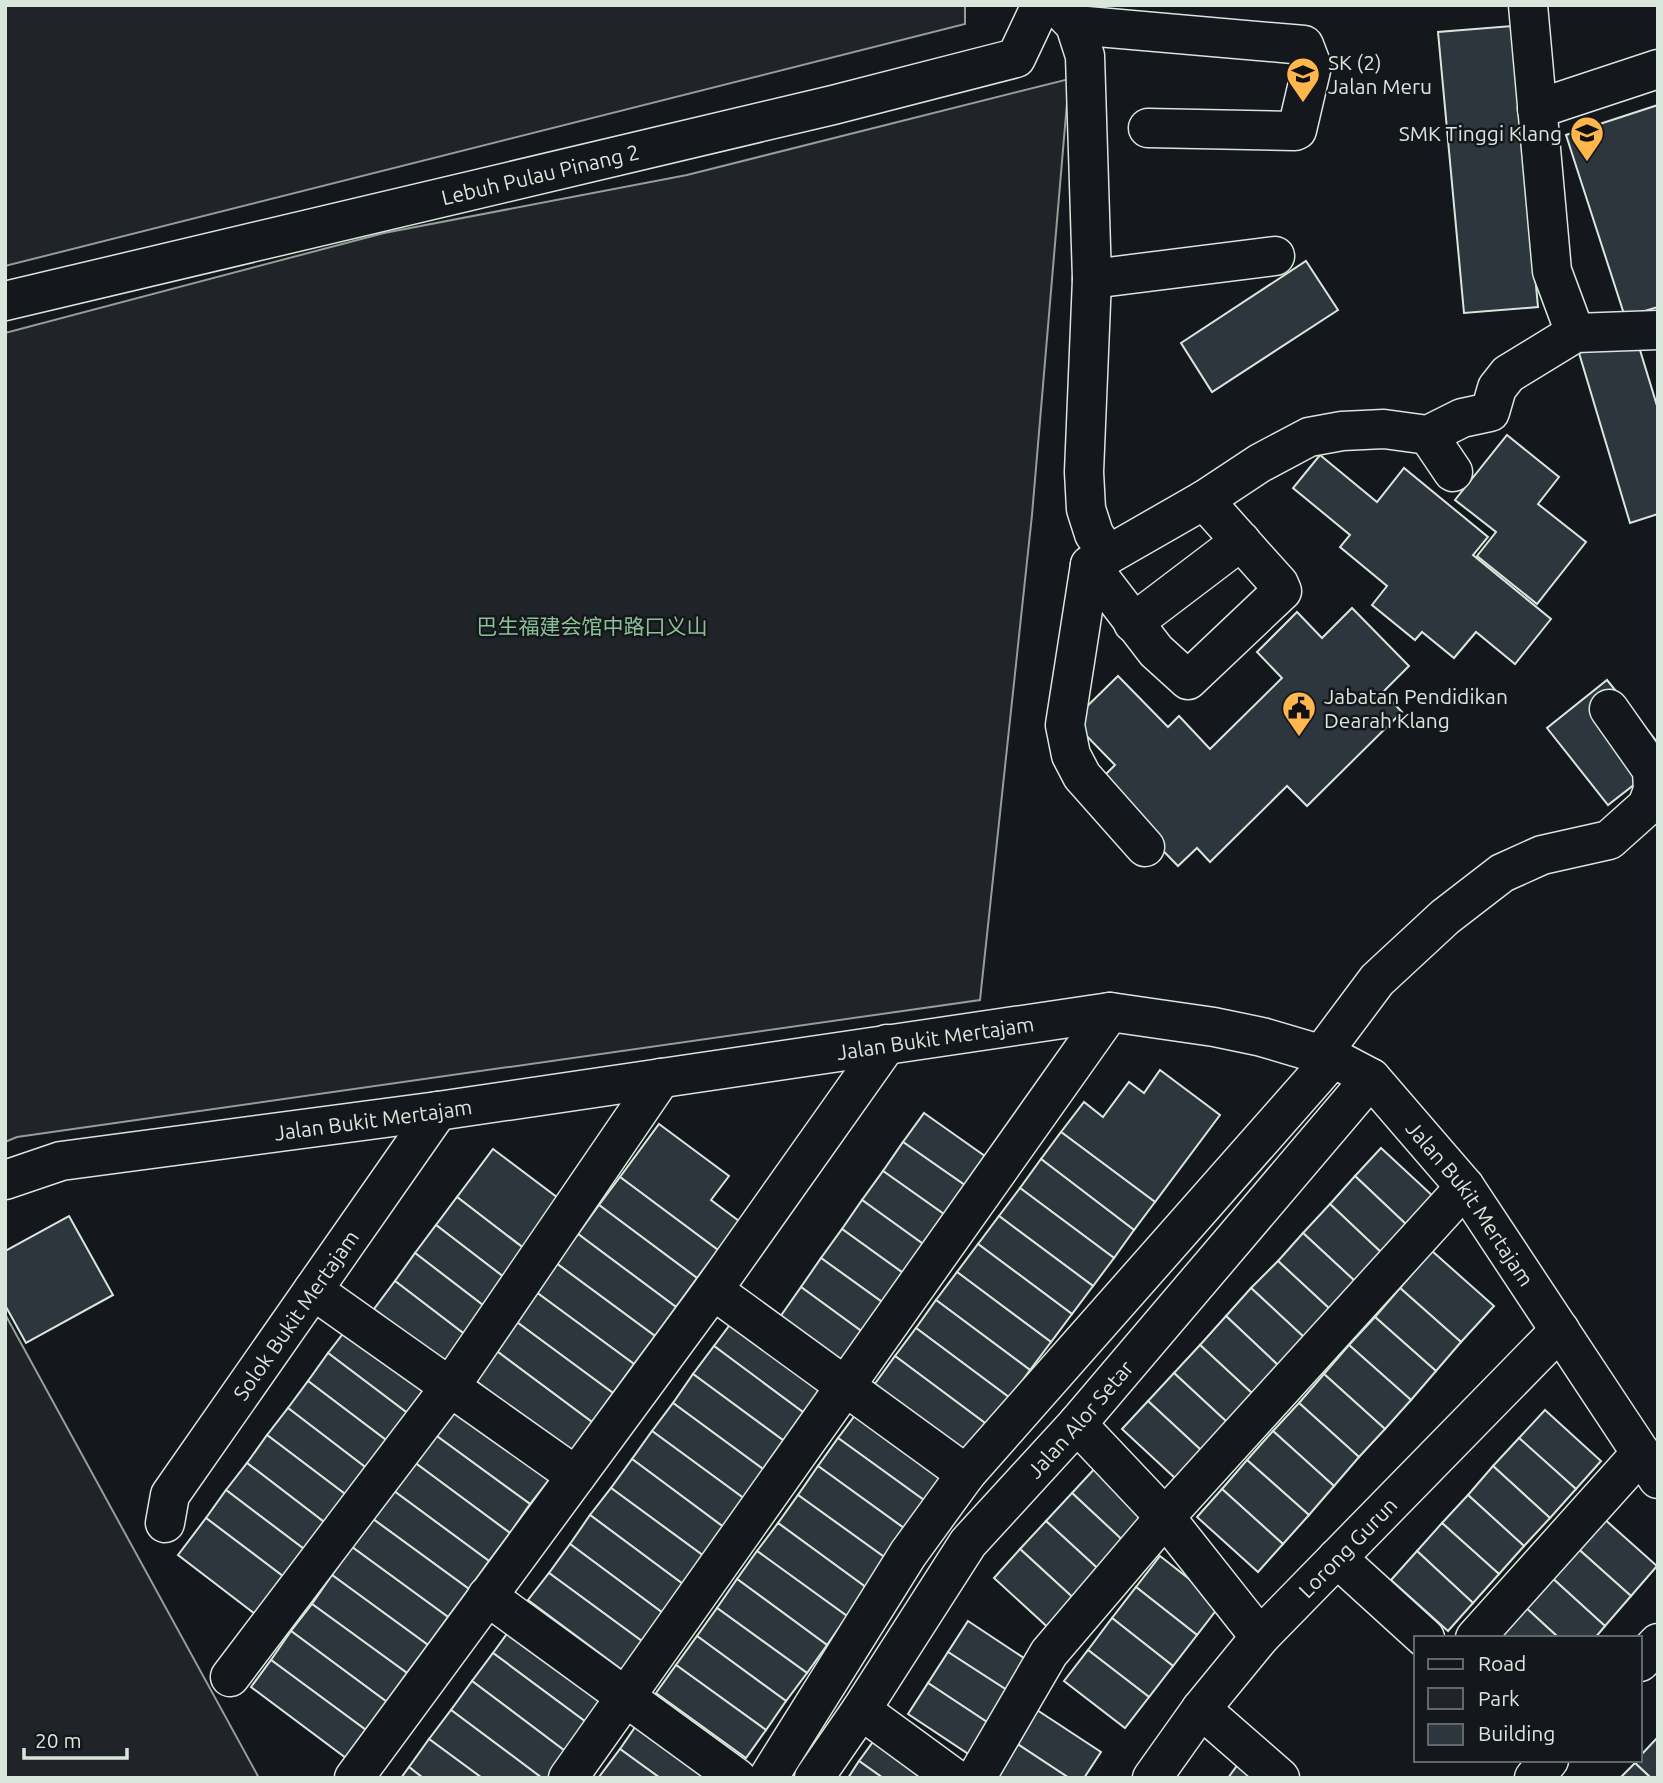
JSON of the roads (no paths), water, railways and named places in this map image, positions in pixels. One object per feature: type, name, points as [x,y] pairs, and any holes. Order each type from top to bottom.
[{"type":"street","name":"Lebuh Pulau Pinang 2","points":[[5,301],[820,108],[1016,58],[1041,5]]},
{"type":"street","points":[[1528,5],[1552,271],[1575,333]]},
{"type":"street","points":[[1066,15],[1304,45],[1312,66],[1297,130],[1148,128]]},
{"type":"street","points":[[1066,15],[1085,56],[1092,279],[1084,472],[1086,509],[1099,560],[1133,623],[1163,658],[1188,680],[1282,591],[1279,584],[1204,500]]},
{"type":"street","points":[[1537,109],[1658,69]]},
{"type":"street","points":[[1092,279],[1275,256]]},
{"type":"street","points":[[1145,847],[1082,776],[1071,755],[1065,725],[1099,560],[1204,500],[1260,463],[1309,437],[1342,431],[1384,429],[1428,435],[1462,418],[1490,412],[1497,388],[1508,374],[1575,333],[1658,330]]},
{"type":"street","points":[[1428,435],[1453,472]]},
{"type":"street","points":[[1133,623],[1241,541]]},
{"type":"street","points":[[768,1778],[908,1554],[966,1474],[1327,1057],[1377,981],[1445,917],[1502,873],[1542,855],[1609,840],[1647,806],[1653,790],[1652,770],[1609,709]]},
{"type":"street","points":[[568,1778],[1110,1012]]},
{"type":"street","name":"Jalan Bukit Mertajam","points":[[5,1180],[61,1161],[438,1111],[1110,1012],[1214,1027],[1327,1057],[1371,1078],[1465,1187],[1649,1466]]},
{"type":"street","points":[[354,1778],[713,1290],[887,1044]]},
{"type":"street","points":[[230,1677],[450,1387],[661,1078]]},
{"type":"street","name":"Jalan Alor Setar","points":[[814,1778],[968,1543],[1077,1424],[1371,1078]]},
{"type":"street","name":"Solok Bukit Mertajam","points":[[165,1523],[170,1496],[438,1111]]},
{"type":"street","points":[[975,1778],[1049,1653],[1165,1517],[1465,1187]]},
{"type":"street","points":[[313,1290],[576,1476]]},
{"type":"street","points":[[713,1290],[966,1474]]},
{"type":"street","name":"Lorong Gurun","points":[[1152,1778],[1200,1709],[1260,1637],[1560,1330]]},
{"type":"street","points":[[1077,1424],[1165,1517],[1260,1637]]},
{"type":"street","points":[[1477,1636],[1649,1466]]},
{"type":"street","points":[[1338,1558],[1423,1636]]},
{"type":"street","points":[[487,1597],[737,1778]]},
{"type":"street","points":[[1642,1660],[1658,1643]]},
{"type":"street","points":[[1200,1709],[1280,1778]]},
{"type":"street","points":[[861,1710],[954,1778]]},
{"type":"street","points":[[1534,1778],[1547,1762]]},
{"type":"place","name":"SK (2) Jalan Meru","points":[[1303,104]]},
{"type":"place","name":"SMK Tinggi Klang","points":[[1587,163]]},
{"type":"place","name":"Jabatan Pendidikan Dearah Klang","points":[[1299,738]]},
{"type":"park label","name":"巴生福建会馆中路口义山","points":[[592,626]]}]
